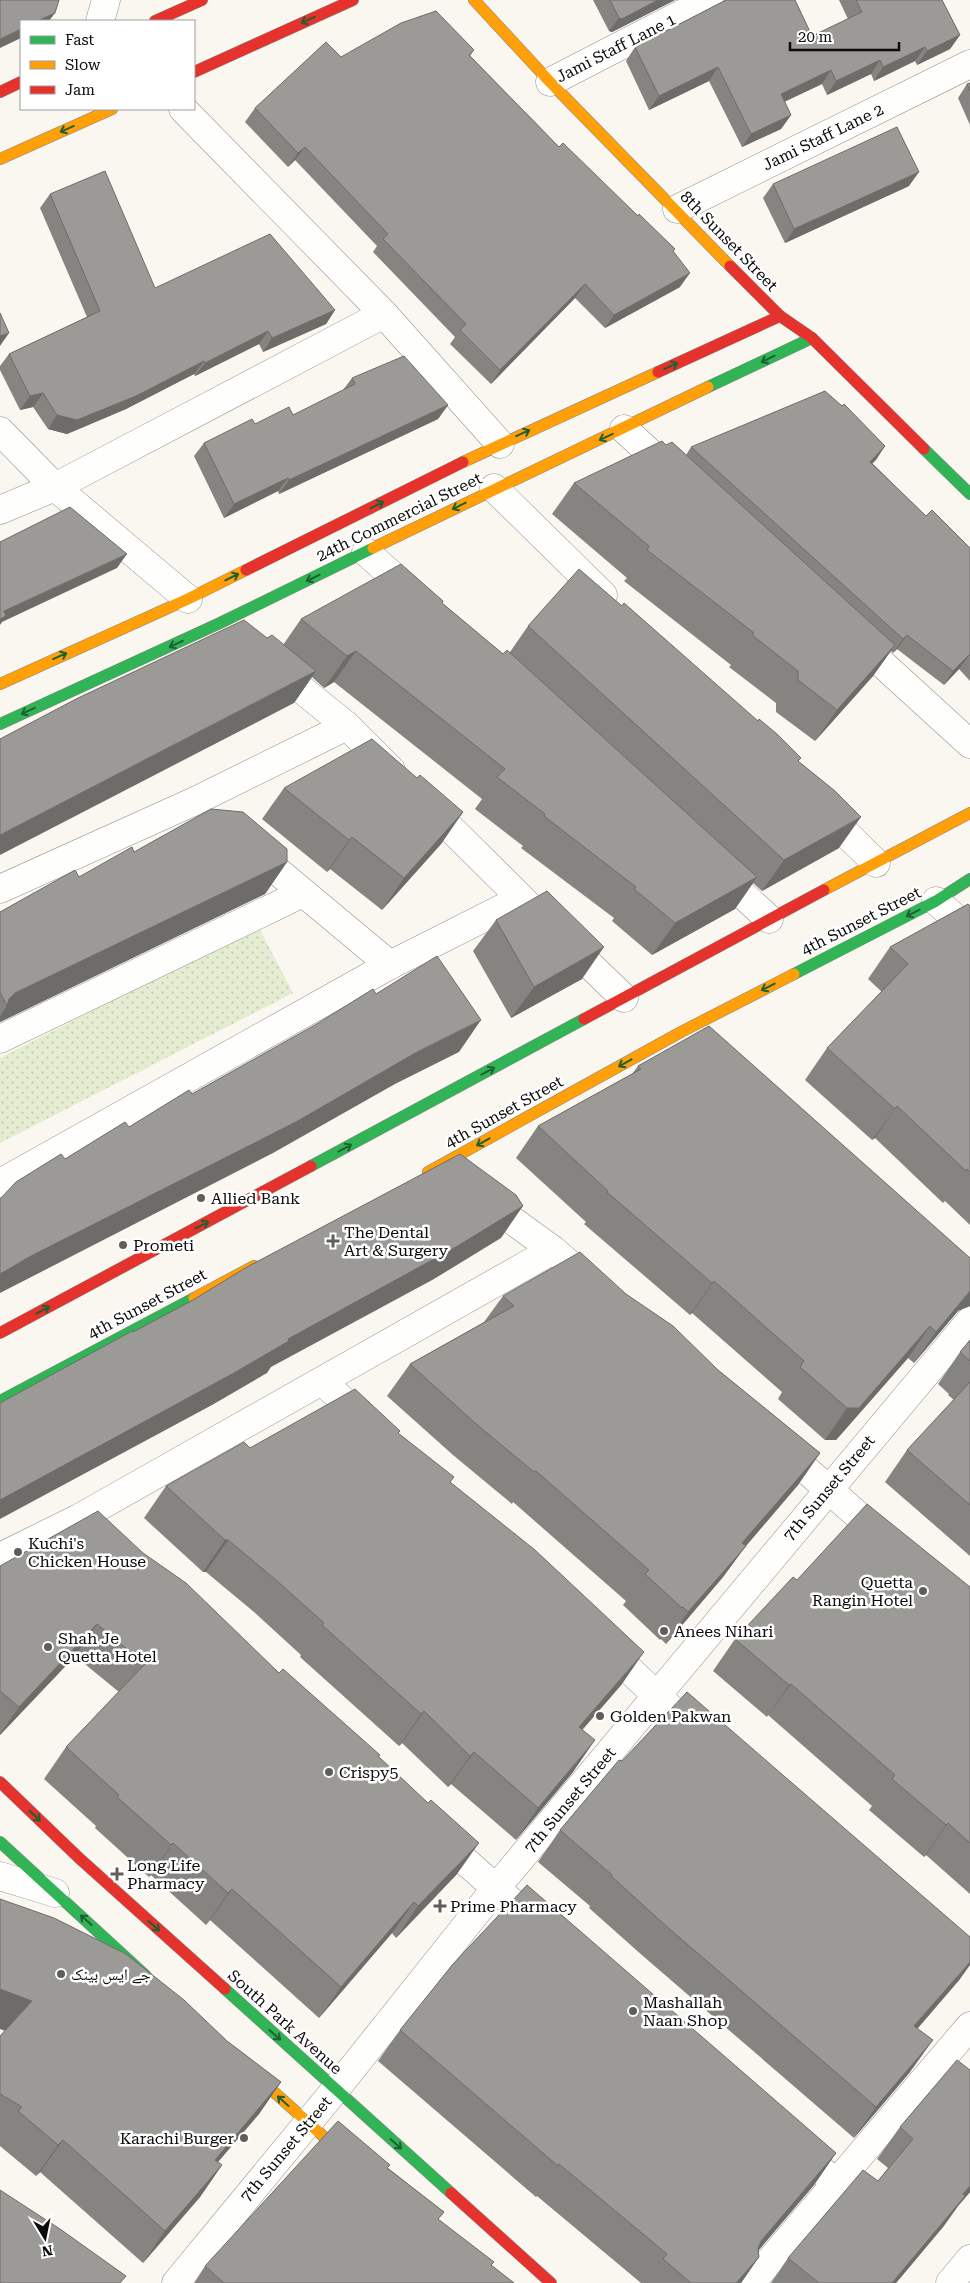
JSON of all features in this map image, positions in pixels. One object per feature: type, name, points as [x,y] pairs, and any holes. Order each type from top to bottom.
[{"type":"street","points":[[100,20],[106,0]]},
{"type":"street","points":[[157,20],[202,0]]},
{"type":"street","points":[[195,72],[353,0]]},
{"type":"street","name":"8th Sunset Street","points":[[474,0],[550,82],[780,316],[812,338],[970,494]]},
{"type":"street","name":"Jami Staff Lane 1","points":[[550,82],[710,0]]},
{"type":"street","name":"Jami Staff Lane 2","points":[[676,209],[970,64]]},
{"type":"street","points":[[0,92],[20,82]]},
{"type":"street","points":[[0,159],[110,110]]},
{"type":"street","points":[[184,110],[384,314],[500,444]]},
{"type":"street","points":[[0,510],[55,487],[384,314]]},
{"type":"street","name":"24th Commercial Street","points":[[0,684],[188,599],[500,444],[780,316]]},
{"type":"street","name":"24th Commercial Street","points":[[0,724],[220,623],[494,488],[624,429],[812,338]]},
{"type":"street","points":[[624,429],[690,489]]},
{"type":"street","points":[[0,431],[55,487],[188,599]]},
{"type":"street","points":[[494,488],[621,613]]},
{"type":"street","points":[[366,552],[432,612]]},
{"type":"street","points":[[220,623],[346,726],[624,998]]},
{"type":"street","points":[[837,623],[970,744]]},
{"type":"street","points":[[0,889],[195,801],[346,726]]},
{"type":"street","points":[[805,793],[876,863]]},
{"type":"street","points":[[195,801],[390,965]]},
{"type":"street","points":[[0,1333],[624,998],[769,918],[970,813]]},
{"type":"street","points":[[696,852],[769,918]]},
{"type":"street","name":"4th Sunset Street","points":[[430,1171],[680,1032],[936,901],[970,879]]},
{"type":"street","points":[[0,1039],[303,893]]},
{"type":"street","points":[[0,1183],[390,965],[522,899]]},
{"type":"street","points":[[936,901],[970,931]]},
{"type":"street","points":[[680,1032],[703,1052]]},
{"type":"street","points":[[430,1171],[553,1250],[613,1302]]},
{"type":"street","points":[[0,1557],[79,1518],[323,1382],[553,1250]]},
{"type":"street","name":"4th Sunset Street","points":[[0,1401],[264,1260]]},
{"type":"street","name":"7th Sunset Street","points":[[176,2283],[335,2090],[496,1888],[658,1697],[828,1489],[970,1321]]},
{"type":"street","points":[[323,1382],[389,1444]]},
{"type":"street","points":[[761,1431],[903,1554]]},
{"type":"street","points":[[79,1518],[101,1538]]},
{"type":"street","points":[[585,1628],[658,1697],[688,1722]]},
{"type":"street","name":"South Park Avenue","points":[[0,1782],[79,1858],[551,2283]]},
{"type":"street","points":[[422,1822],[563,1946]]},
{"type":"street","points":[[0,1842],[156,1984]]},
{"type":"street","points":[[0,1876],[55,1892]]},
{"type":"street","points":[[751,2283],[970,2026]]},
{"type":"street","points":[[235,2057],[359,2168]]},
{"type":"street","points":[[778,2132],[837,2184]]},
{"type":"street","points":[[950,2283],[970,2259]]},
{"type":"green space","points":[[258,926],[293,993],[0,1143],[0,1058]]},
{"type":"building","points":[[0,0],[59,0],[55,13],[39,20],[20,20],[20,29],[0,39]]},
{"type":"building","points":[[610,0],[658,0],[622,19],[619,18]]},
{"type":"building","points":[[726,0],[795,0],[812,36],[862,12],[856,0],[942,0],[960,35],[927,51],[925,47],[883,67],[880,60],[836,81],[831,70],[781,94],[791,115],[751,134],[718,67],[659,96],[635,47]]},
{"type":"building","points":[[436,11],[474,50],[469,55],[559,147],[563,143],[675,249],[673,251],[690,273],[614,315],[585,284],[500,370],[460,330],[466,324],[383,239],[388,234],[305,147],[298,153],[255,108],[326,42],[341,57],[401,23]]},
{"type":"building","points":[[897,127],[919,172],[794,229],[773,184]]},
{"type":"building","points":[[105,171],[155,288],[270,234],[335,310],[272,338],[268,331],[136,396],[77,420],[57,415],[43,393],[30,396],[9,354],[100,311],[50,194]]},
{"type":"building","points":[[0,313],[9,333],[0,336]]},
{"type":"building","points":[[404,356],[448,405],[234,504],[204,443],[252,419],[255,424],[289,407],[293,415],[355,384],[352,378]]},
{"type":"building","points":[[825,391],[842,406],[844,404],[885,446],[870,462],[926,516],[932,510],[970,548],[970,656],[953,671],[907,635],[903,639],[691,447]]},
{"type":"building","points":[[662,441],[666,445],[672,442],[895,645],[837,710],[798,680],[798,671],[752,635],[754,633],[647,550],[649,546],[574,483]]},
{"type":"building","points":[[70,507],[127,554],[4,611],[6,616],[0,619],[0,542]]},
{"type":"building","points":[[401,564],[443,601],[442,603],[503,654],[507,650],[757,877],[675,923],[634,889],[636,887],[497,777],[505,769],[356,651],[347,656],[301,619]]},
{"type":"building","points":[[579,569],[622,606],[624,603],[758,721],[759,719],[777,734],[801,758],[798,761],[835,791],[861,817],[784,860],[528,626]]},
{"type":"building","points":[[244,620],[267,638],[272,635],[316,671],[0,835],[0,739],[78,698]]},
{"type":"building","points":[[372,739],[417,778],[420,775],[463,812],[404,878],[352,837],[349,840],[284,788]]},
{"type":"building","points":[[211,809],[243,812],[287,849],[287,862],[15,993],[9,999],[7,1006],[0,992],[0,912],[75,870],[79,877],[132,847],[134,852]]},
{"type":"building","points":[[547,891],[604,947],[534,987],[496,920]]},
{"type":"building","points":[[968,904],[970,906],[970,1172],[967,1169],[966,1171],[897,1106],[895,1109],[827,1048],[908,964],[890,947]]},
{"type":"building","points":[[437,956],[481,1020],[417,1052],[296,1122],[29,1257],[0,1274],[0,1199],[16,1182],[61,1154],[65,1159],[125,1122],[129,1127],[189,1090],[192,1094],[315,1025],[373,989],[376,994]]},
{"type":"building","points":[[709,1026],[970,1258],[970,1291],[936,1332],[930,1326],[859,1408],[847,1408],[800,1367],[804,1361],[714,1281],[712,1283],[607,1192],[538,1126],[641,1069],[638,1066]]},
{"type":"building","points":[[460,1154],[516,1195],[523,1206],[456,1247],[288,1339],[289,1341],[234,1373],[0,1500],[0,1403],[193,1300],[247,1267]]},
{"type":"building","points":[[580,1252],[626,1294],[673,1326],[718,1370],[820,1453],[742,1543],[746,1546],[688,1612],[645,1574],[649,1570],[536,1471],[534,1472],[475,1423],[410,1364],[514,1306],[503,1296]]},
{"type":"building","points":[[970,1340],[970,1361],[960,1352]]},
{"type":"building","points":[[970,1382],[970,1505],[907,1450]]},
{"type":"building","points":[[355,1389],[400,1431],[398,1433],[454,1477],[450,1482],[535,1550],[644,1652],[579,1727],[595,1740],[538,1808],[474,1752],[470,1756],[424,1711],[421,1714],[322,1625],[324,1623],[276,1580],[228,1540],[225,1540],[166,1486],[244,1442],[250,1448]]},
{"type":"building","points":[[867,1504],[970,1587],[970,1843],[948,1823],[946,1825],[892,1779],[895,1775],[791,1684],[789,1685],[735,1639],[793,1577],[797,1580]]},
{"type":"building","points":[[98,1511],[143,1553],[186,1583],[279,1673],[283,1669],[380,1755],[378,1756],[428,1803],[431,1800],[479,1843],[418,1906],[414,1902],[341,1987],[232,1889],[228,1893],[173,1843],[171,1845],[117,1797],[119,1795],[66,1747],[145,1664],[97,1624],[19,1707],[0,1691],[0,1566]]},
{"type":"building","points":[[687,1692],[970,1937],[970,1962],[914,2026],[933,2040],[876,2107],[665,1925],[612,1875],[560,1830],[619,1760],[622,1761]]},
{"type":"building","points":[[527,1885],[836,2153],[761,2241],[758,2249],[759,2257],[736,2283],[691,2283],[663,2259],[667,2254],[559,2164],[558,2166],[400,2030],[453,1964]]},
{"type":"building","points":[[0,1899],[54,1918],[126,1954],[184,2000],[227,2041],[281,2082],[215,2160],[222,2165],[165,2231],[63,2140],[58,2145],[18,2111],[22,2107],[0,2094],[0,2036],[32,2001],[0,1989]]},
{"type":"building","points":[[957,2060],[970,2070],[970,2186],[963,2194],[965,2196],[892,2283],[819,2283],[788,2258],[863,2170],[878,2181],[913,2139],[900,2127]]},
{"type":"building","points":[[338,2121],[390,2165],[387,2168],[444,2212],[438,2219],[494,2262],[491,2265],[514,2283],[224,2283],[205,2266]]},
{"type":"building","points":[[0,2190],[60,2229],[126,2276],[120,2283],[0,2283]]},
{"type":"traffic: fast","points":[[708,387],[812,338]]},
{"type":"traffic: fast","points":[[924,449],[970,494]]},
{"type":"traffic: fast","points":[[0,724],[220,623],[373,548]]},
{"type":"traffic: fast","points":[[794,974],[936,901],[970,879]]},
{"type":"traffic: fast","points":[[311,1166],[584,1019]]},
{"type":"traffic: fast","points":[[0,1401],[194,1298]]},
{"type":"traffic: fast","points":[[0,1842],[146,1976]]},
{"type":"traffic: fast","points":[[225,1989],[451,2193]]},
{"type":"traffic: slow","points":[[474,0],[550,82],[730,266]]},
{"type":"traffic: slow","points":[[0,159],[110,110]]},
{"type":"traffic: slow","points":[[463,462],[658,372]]},
{"type":"traffic: slow","points":[[373,548],[708,387]]},
{"type":"traffic: slow","points":[[0,684],[188,599],[246,570]]},
{"type":"traffic: slow","points":[[824,890],[970,813]]},
{"type":"traffic: slow","points":[[428,1172],[681,1032],[794,974]]},
{"type":"traffic: slow","points":[[194,1298],[254,1266]]},
{"type":"traffic: slow","points":[[246,2067],[352,2162]]},
{"type":"traffic: jam","points":[[157,20],[202,0]]},
{"type":"traffic: jam","points":[[195,72],[353,0]]},
{"type":"traffic: jam","points":[[0,92],[20,82]]},
{"type":"traffic: jam","points":[[730,266],[780,316],[812,338],[924,449]]},
{"type":"traffic: jam","points":[[658,372],[780,316]]},
{"type":"traffic: jam","points":[[246,570],[463,462]]},
{"type":"traffic: jam","points":[[584,1019],[824,890]]},
{"type":"traffic: jam","points":[[0,1333],[311,1166]]},
{"type":"traffic: jam","points":[[0,1782],[79,1858],[225,1989]]},
{"type":"traffic: jam","points":[[451,2193],[551,2283]]},
{"type":"place","name":"Allied Bank","points":[[201,1198]]},
{"type":"place","name":"The Dental Art & Surgery","points":[[333,1241]]},
{"type":"place","name":"Prometi","points":[[123,1245]]},
{"type":"place","name":"Kuchi's Chicken House","points":[[18,1552]]},
{"type":"place","name":"Quetta Rangin Hotel","points":[[923,1591]]},
{"type":"place","name":"Anees Nihari","points":[[664,1631]]},
{"type":"place","name":"Shah Je Quetta Hotel","points":[[48,1647]]},
{"type":"place","name":"Golden Pakwan","points":[[600,1716]]},
{"type":"place","name":"Crispy5","points":[[329,1772]]},
{"type":"place","name":"Long Life Pharmacy","points":[[117,1874]]},
{"type":"place","name":"Prime Pharmacy","points":[[440,1906]]},
{"type":"place","name":"جے ایس بینک","points":[[61,1974]]},
{"type":"place","name":"Mashallah Naan Shop","points":[[633,2011]]},
{"type":"place","name":"Karachi Burger","points":[[244,2138]]}]
